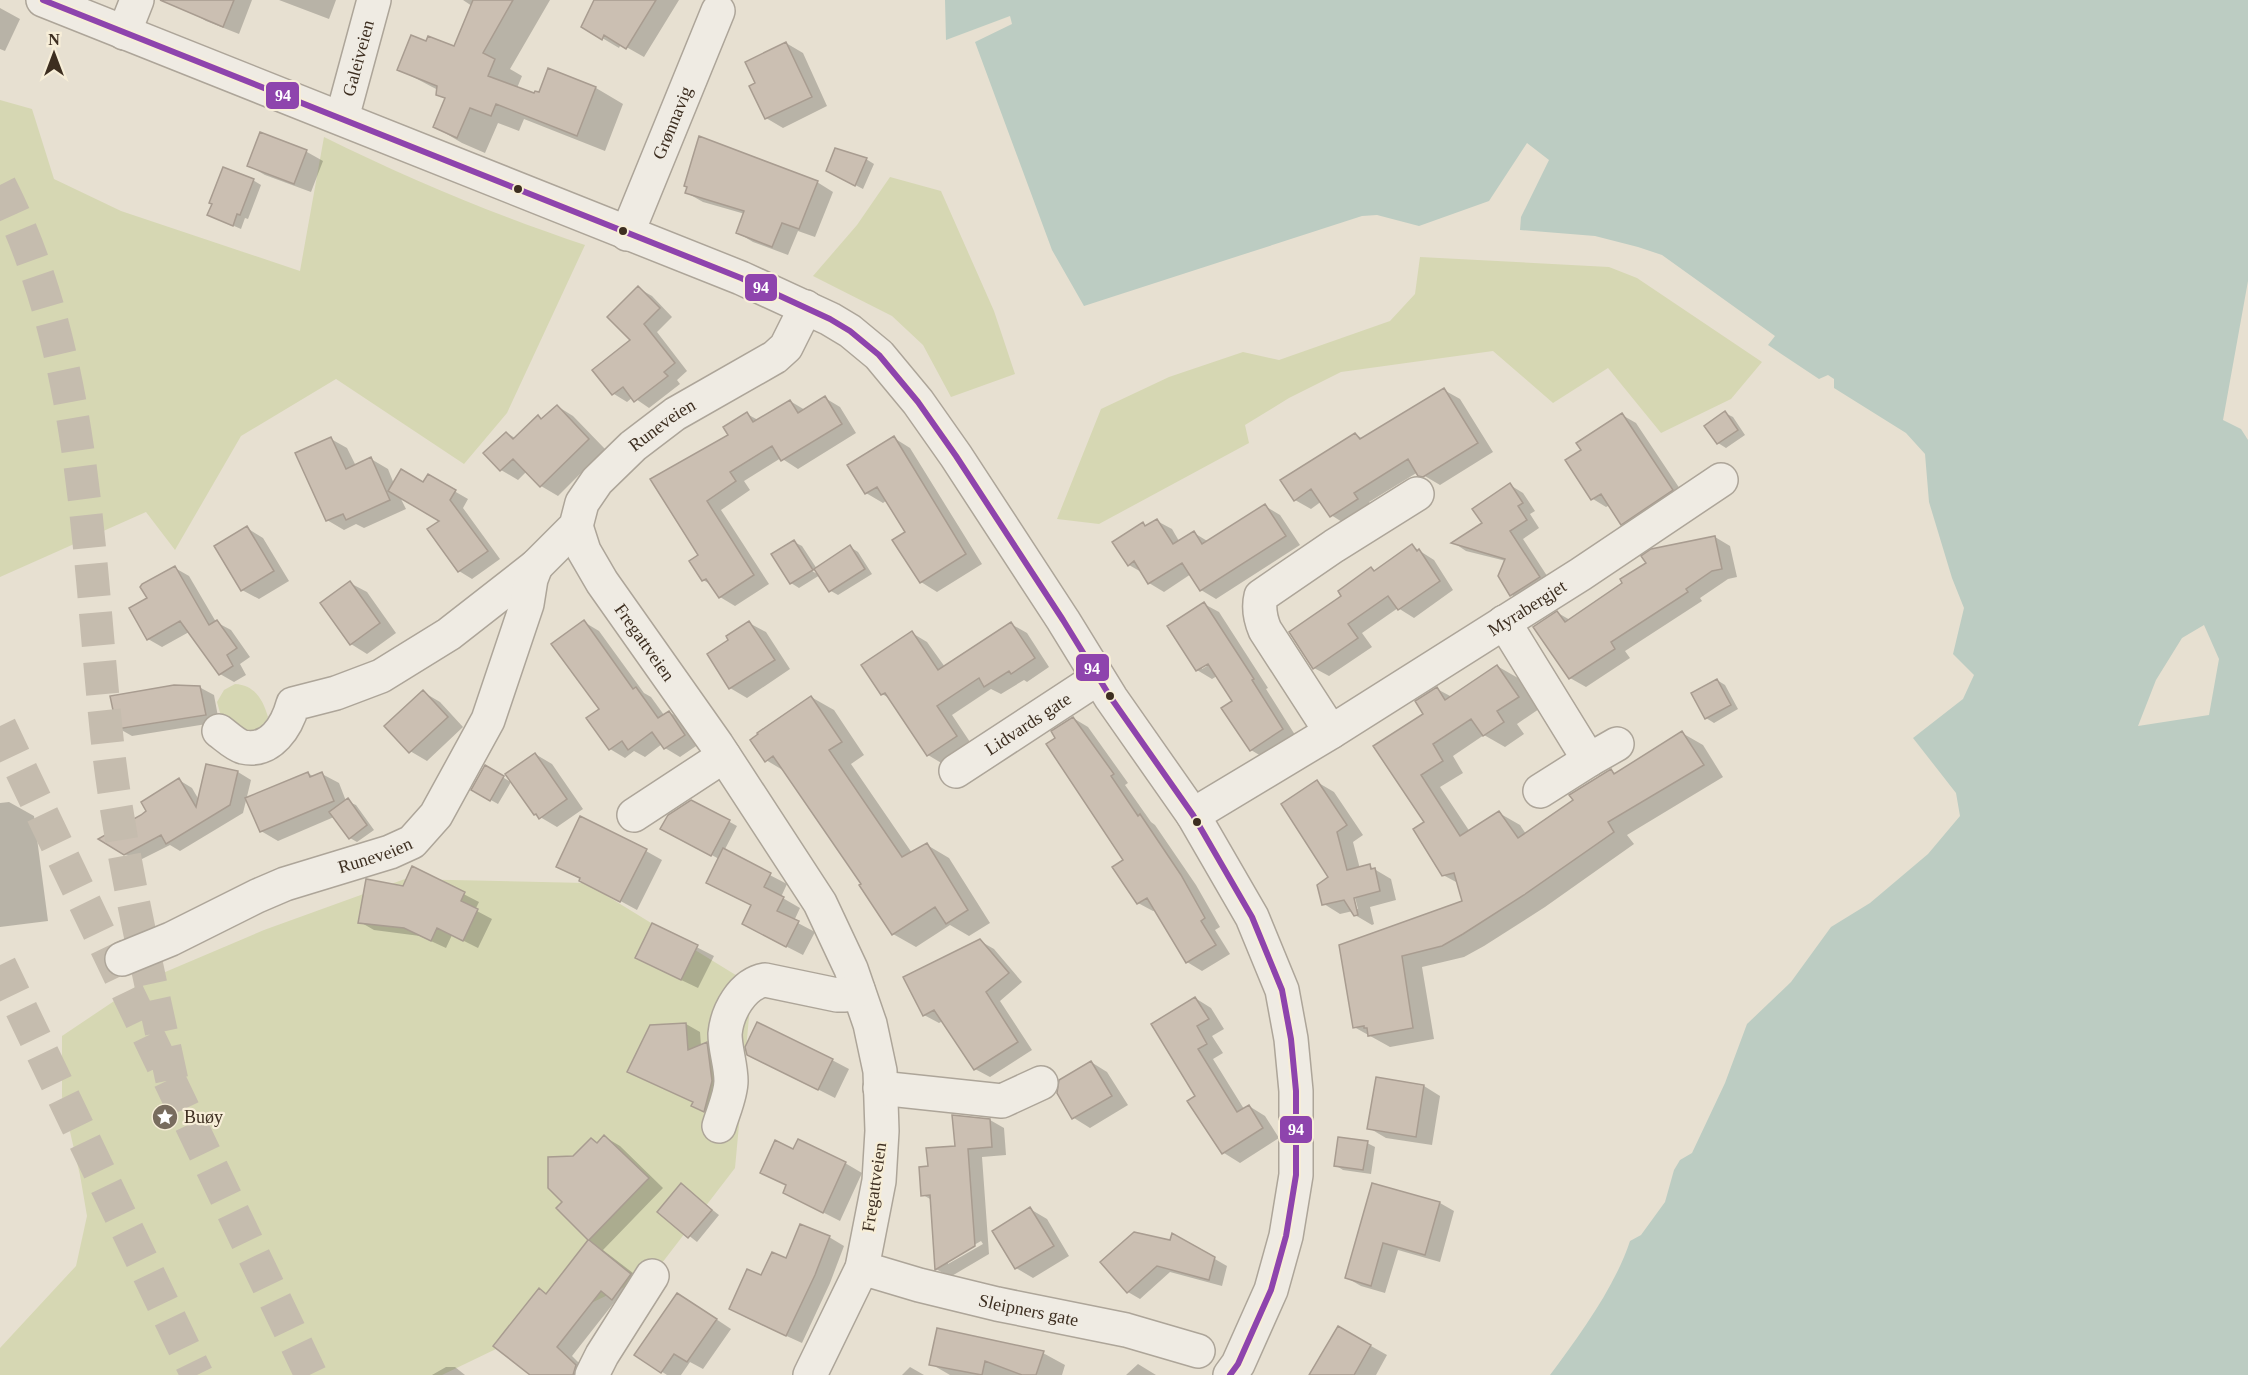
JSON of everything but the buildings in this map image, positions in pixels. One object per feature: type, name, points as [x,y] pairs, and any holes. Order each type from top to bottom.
[{"type":"street","points":[[43,0],[741,278],[806,307],[850,331],[879,355],[902,381],[956,456],[1064,620],[1098,678],[1193,815],[1252,917],[1282,990],[1291,1039],[1296,1090],[1296,1175],[1286,1236],[1271,1290],[1241,1371]]},
{"type":"street","points":[[124,33],[137,0]]},
{"type":"street","name":"Galeiveien","points":[[342,118],[374,0]]},
{"type":"street","name":"Grønnavig","points":[[627,234],[718,11]]},
{"type":"street","name":"Runeveien","points":[[219,730],[240,747],[251,748],[275,739],[285,724],[293,704],[336,693],[381,676],[449,634],[537,566],[576,526],[582,503],[597,482],[633,446],[675,414],[775,357],[786,347],[806,307]]},
{"type":"street","name":"Myrabergjet","points":[[1193,815],[1331,732],[1581,574],[1721,480]]},
{"type":"street","points":[[1331,732],[1265,630],[1260,618],[1261,596],[1334,546],[1417,494]]},
{"type":"street","name":"Fregattveien","points":[[576,526],[584,551],[602,582],[724,756],[820,903],[836,935],[870,1024],[880,1071],[882,1131],[879,1181],[862,1268],[810,1375]]},
{"type":"street","name":"Runeveien","points":[[122,959],[171,939],[276,888],[390,852],[412,842],[436,815],[488,720],[527,604],[531,579],[537,566]]},
{"type":"street","points":[[1504,622],[1603,752],[1540,791]]},
{"type":"street","name":"Lidvards gate","points":[[956,771],[1098,678]]},
{"type":"street","points":[[634,815],[706,765],[724,756]]},
{"type":"street","points":[[719,1126],[731,1083],[725,1033],[734,1003],[746,991],[757,982],[765,980],[837,995],[845,995],[858,990]]},
{"type":"street","points":[[880,1088],[1002,1101],[1041,1083]]},
{"type":"street","name":"Sleipners gate","points":[[862,1268],[998,1304],[1126,1330],[1198,1351]]},
{"type":"street","points":[[592,1375],[602,1355],[652,1276]]},
{"type":"green space","points":[[0,100],[32,109],[54,179],[121,211],[300,271],[324,137],[453,195],[585,245],[507,413],[464,464],[336,379],[241,436],[175,550],[146,512],[0,577]]},
{"type":"green space","points":[[890,177],[941,191],[994,311],[1015,374],[951,397],[923,345],[892,316],[813,276],[857,225]]},
{"type":"green space","points":[[1420,257],[1609,267],[1637,278],[1762,362],[1731,399],[1661,433],[1608,368],[1553,403],[1493,351],[1341,372],[1289,398],[1245,425],[1249,443],[1099,524],[1057,519],[1101,409],[1169,377],[1243,352],[1279,360],[1390,321],[1415,294]]},
{"type":"green space","points":[[235,684],[253,690],[261,699],[266,711],[268,717],[255,735],[222,720],[217,702],[224,690]]},
{"type":"green space","points":[[405,879],[586,883],[752,985],[735,1168],[652,1276],[647,1276],[442,1375],[0,1375],[0,1348],[76,1266],[87,1216],[62,1097],[62,1036],[144,981],[264,930]]},
{"type":"shaded area","points":[[945,0],[2248,0],[2248,281],[2223,420],[2241,429],[2248,440],[2248,1375],[1550,1375],[1606,1293],[1630,1241],[1641,1235],[1665,1202],[1674,1170],[1680,1160],[1692,1153],[1725,1083],[1747,1024],[1791,982],[1831,927],[1870,903],[1928,854],[1960,816],[1956,793],[1913,738],[1963,699],[1974,675],[1953,654],[1964,608],[1952,578],[1929,502],[1925,454],[1906,433],[1834,388],[1834,379],[1828,375],[1819,379],[1768,345],[1775,336],[1662,255],[1595,236],[1520,230],[1521,217],[1549,160],[1527,143],[1489,201],[1419,226],[1377,215],[1362,216],[1084,306],[1052,250],[975,42],[1012,24],[1010,16],[946,40]],"holes":[[[2204,625],[2219,659],[2209,715],[2138,726],[2156,680],[2182,638]]]},
{"type":"tunnel","points":[[0,185],[29,250],[51,317],[67,386],[79,456],[107,738],[119,827],[174,1090]]},
{"type":"tunnel","points":[[0,726],[311,1375]]},
{"type":"tunnel","points":[[0,965],[197,1375]]},
{"type":"transit line","name":"94","points":[[43,0],[741,278],[830,319],[850,331],[879,355],[918,402],[956,456],[1111,698],[1193,815],[1252,917],[1282,990],[1291,1039],[1296,1091],[1296,1175],[1286,1236],[1271,1290],[1238,1364],[1230,1375]]},
{"type":"place","name":"Buøy","points":[[165,1117]]}]
